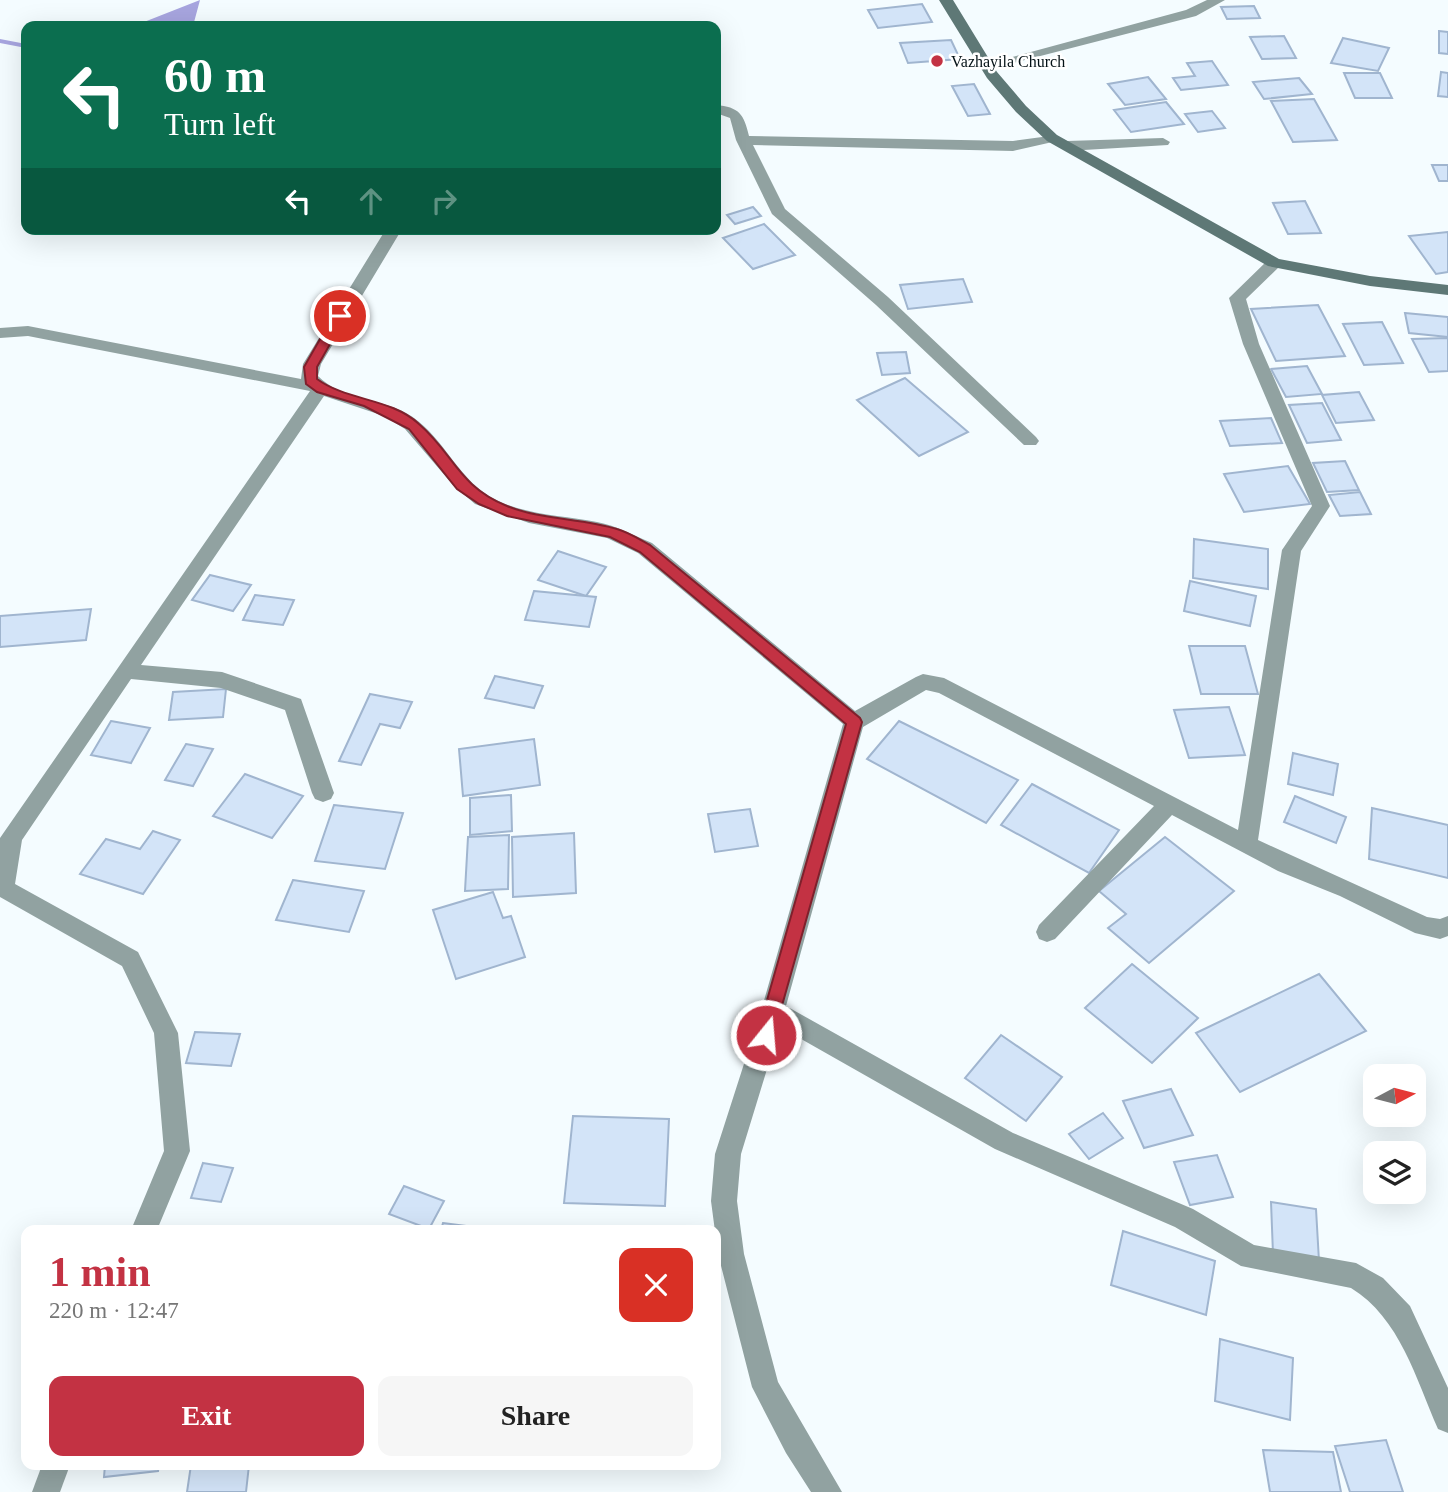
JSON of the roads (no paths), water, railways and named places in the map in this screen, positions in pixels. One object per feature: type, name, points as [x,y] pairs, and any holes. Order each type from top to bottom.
[{"type":"street","points":[[946,0],[986,66],[1034,124],[1052,138],[1273,263],[1370,281],[1448,290]]},
{"type":"street","points":[[986,66],[1191,13],[1219,0]]},
{"type":"street","points":[[721,109],[728,110],[737,116],[743,140],[778,211],[882,300],[1030,441]]},
{"type":"street","points":[[743,140],[1013,146],[1052,138]]},
{"type":"street","points":[[1067,146],[1163,142]]},
{"type":"street","points":[[321,388],[309,377],[310,367],[390,235]]},
{"type":"street","points":[[1247,843],[1292,550],[1321,506],[1251,344],[1237,298],[1273,263]]},
{"type":"street","points":[[0,333],[28,331],[321,388],[369,403],[414,426],[462,486],[484,501],[507,511],[614,533],[645,548],[854,722]]},
{"type":"street","points":[[146,1225],[177,1151],[166,1033],[130,959],[3,888],[11,838],[321,388]]},
{"type":"street","points":[[127,671],[222,680],[294,705],[323,793]]},
{"type":"street","points":[[828,1492],[796,1443],[766,1387],[727,1232],[724,1201],[728,1154],[773,1012],[854,722],[914,686],[930,682],[956,692],[1286,865],[1348,889],[1423,926],[1440,929],[1448,926]]},
{"type":"street","points":[[1047,932],[1168,805]]},
{"type":"street","points":[[773,1012],[1004,1141],[1184,1218],[1250,1257],[1356,1276],[1374,1287],[1401,1315],[1448,1419]]},
{"type":"street","points":[[46,1492],[55,1470]]},
{"type":"water","points":[[200,0],[194,21],[147,21]]},
{"type":"waterway","points":[[0,41],[21,45]]},
{"type":"place","name":"Vazhayila Church","points":[[937,61]]}]
